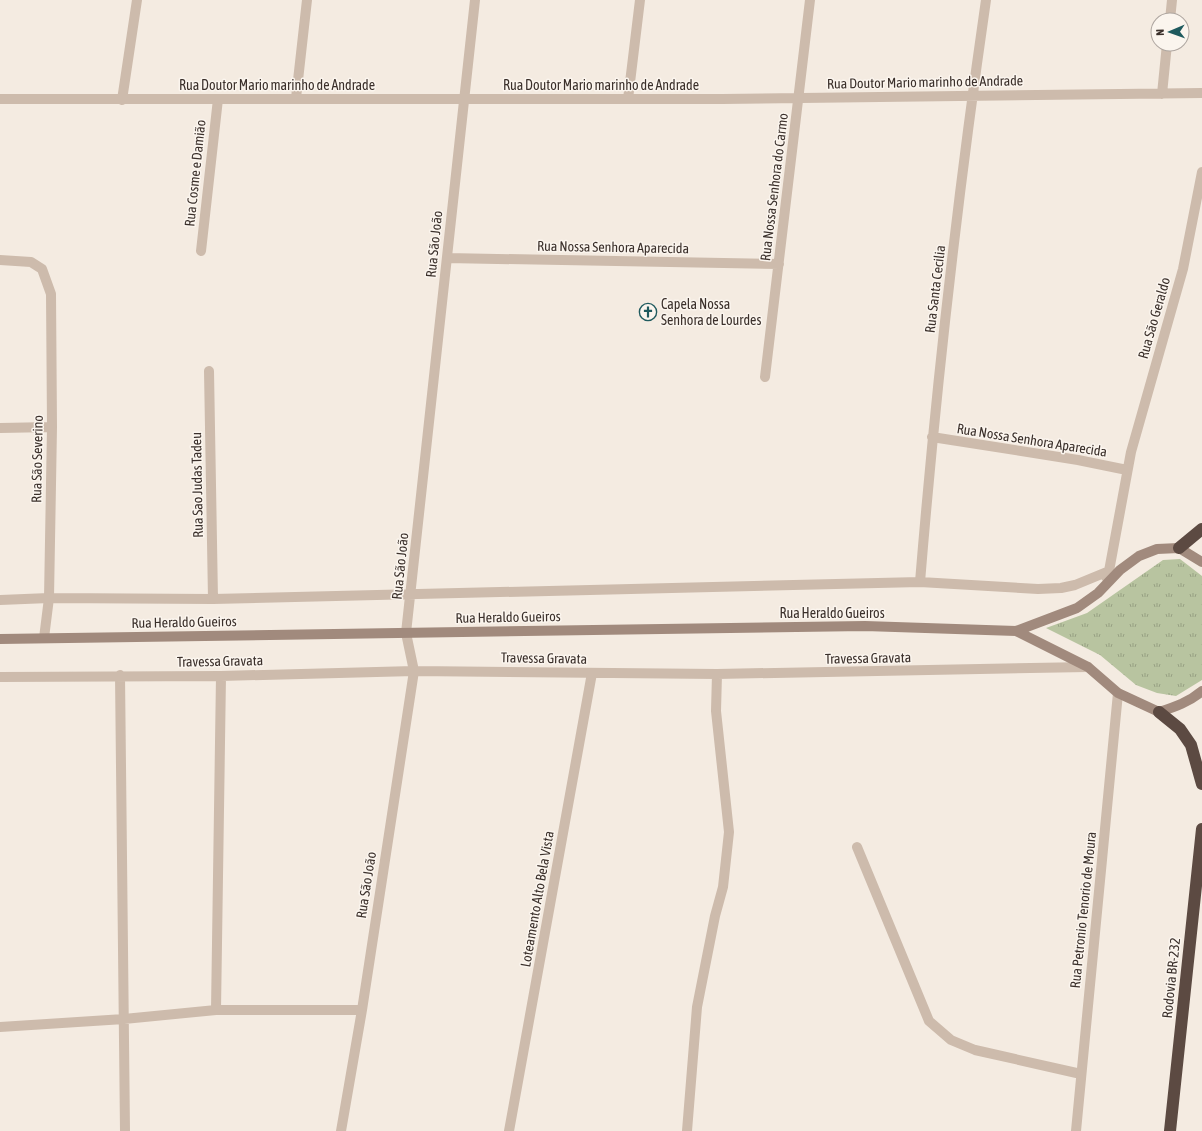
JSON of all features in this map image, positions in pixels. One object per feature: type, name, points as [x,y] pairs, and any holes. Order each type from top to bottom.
[{"type":"highway","points":[[1179,548],[1202,529]]},
{"type":"highway","points":[[1159,712],[1180,729],[1191,745],[1202,784]]},
{"type":"highway","name":"Rodovia BR-232","points":[[1170,1131],[1202,829]]},
{"type":"main road","points":[[1179,548],[1202,562]]},
{"type":"main road","name":"Rua Heraldo Gueiros","points":[[0,639],[865,626],[1016,631],[1077,608],[1098,593],[1120,570],[1139,556],[1157,549],[1179,548]]},
{"type":"main road","name":"Rua Heraldo Gueiros","points":[[1016,631],[1088,667],[1118,693],[1159,712]]},
{"type":"main road","points":[[1159,712],[1177,707],[1202,692]]},
{"type":"street","points":[[122,100],[137,0]]},
{"type":"street","points":[[296,98],[307,0]]},
{"type":"street","name":"Rua São João","points":[[341,1131],[362,1010],[414,671],[406,633],[412,594],[475,0]]},
{"type":"street","points":[[628,99],[640,0]]},
{"type":"street","name":"Rua Nossa Senhora do Carmo","points":[[765,377],[810,0]]},
{"type":"street","name":"Rua Santa Cecilia","points":[[920,582],[932,437],[972,95],[986,0]]},
{"type":"street","points":[[1171,12],[1172,0]]},
{"type":"street","points":[[1162,94],[1166,52]]},
{"type":"street","name":"Rua Doutor Mario marinho de Andrade","points":[[0,99],[122,100],[296,98],[464,100],[1202,93]]},
{"type":"street","name":"Rua Cosme e Damião","points":[[200,251],[218,99]]},
{"type":"street","name":"Rua São Geraldo","points":[[1098,593],[1109,571],[1127,470],[1183,269],[1202,172]]},
{"type":"street","name":"Rua Nossa Senhora Aparecida","points":[[447,258],[779,264]]},
{"type":"street","name":"Rua São Severino","points":[[0,260],[31,262],[42,269],[48,280],[51,294],[52,426],[49,598],[44,638]]},
{"type":"street","name":"Rua Sao Judas Tadeu","points":[[209,370],[213,599]]},
{"type":"street","points":[[0,428],[52,426]]},
{"type":"street","name":"Rua Nossa Senhora Aparecida","points":[[932,437],[1078,460],[1127,470]]},
{"type":"street","points":[[0,600],[49,598],[213,599],[920,582],[1038,589],[1061,588],[1075,585],[1109,571]]},
{"type":"street","name":"Travessa Gravata","points":[[0,677],[221,676],[414,671],[717,674],[1088,667]]},
{"type":"street","name":"Loteamento Alto Bela Vista","points":[[509,1131],[592,673]]},
{"type":"street","points":[[687,1131],[697,1007],[715,916],[723,887],[728,832],[716,711],[717,674]]},
{"type":"street","points":[[120,676],[125,1131]]},
{"type":"street","points":[[216,1010],[221,676]]},
{"type":"street","name":"Rua Petronio Tenorio de Moura","points":[[1076,1131],[1118,693]]},
{"type":"street","points":[[857,847],[929,1021],[951,1040],[976,1050],[1081,1074]]},
{"type":"street","points":[[0,1028],[124,1019],[216,1010],[362,1010]]},
{"type":"green space","points":[[1180,559],[1202,576],[1202,680],[1176,696],[1157,693],[1136,685],[1100,655],[1046,628],[1087,613],[1163,560]]},
{"type":"place","name":"Capela Nossa Senhora de Lourdes","points":[[648,312]]}]
